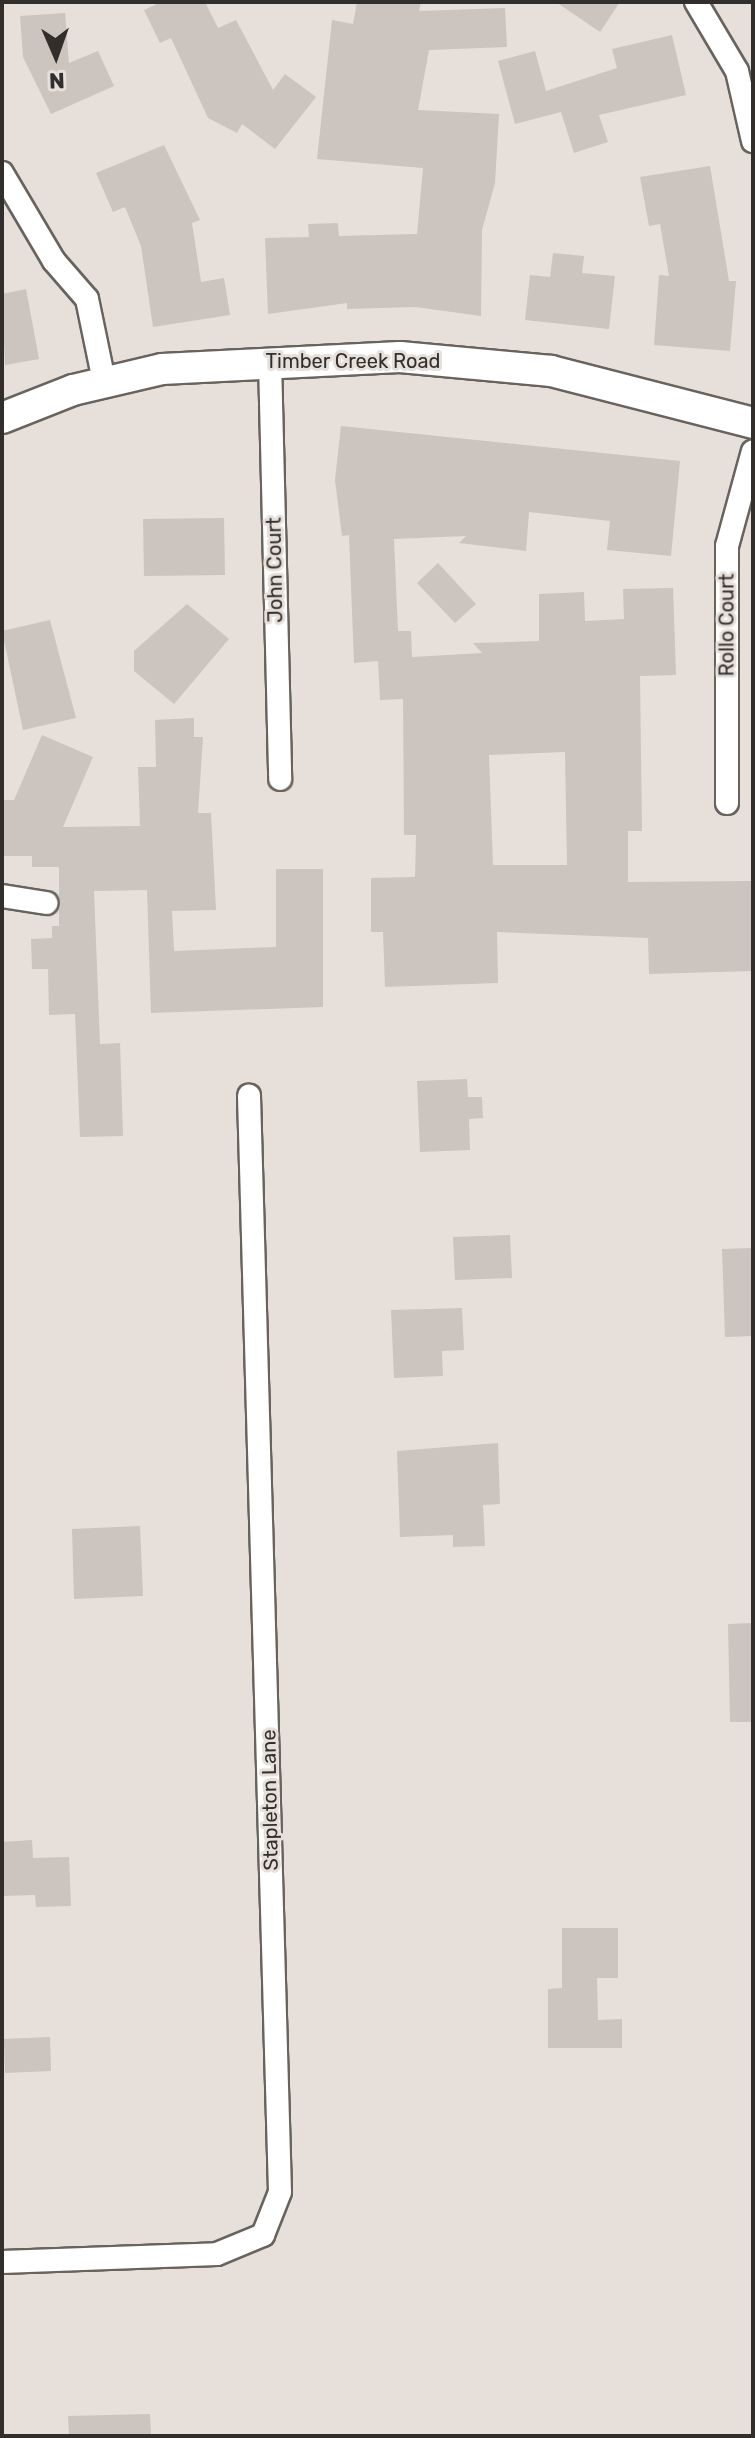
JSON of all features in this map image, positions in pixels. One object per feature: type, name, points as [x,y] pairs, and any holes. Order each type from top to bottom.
[{"type":"street","points":[[696,2],[737,71],[753,141]]},
{"type":"street","points":[[2,173],[54,261],[87,299],[104,381]]},
{"type":"street","name":"Timber Creek Road","points":[[2,418],[104,381],[270,361],[400,357],[551,371],[753,423]]},
{"type":"street","name":"John Court","points":[[270,361],[280,779]]},
{"type":"street","name":"Rollo Court","points":[[727,803],[727,546],[753,451]]},
{"type":"street","points":[[2,896],[46,903]]},
{"type":"street","name":"Stapleton Lane","points":[[2,2262],[217,2254],[263,2235],[280,2192],[249,1095]]},
{"type":"building","points":[[161,2],[205,2],[218,28],[236,20],[273,90],[285,74],[316,97],[275,149],[242,124],[237,133],[208,118],[171,38],[160,43],[144,10]]},
{"type":"building","points":[[357,2],[421,2],[419,11],[505,8],[507,47],[429,50],[418,110],[499,114],[495,183],[482,230],[481,316],[415,307],[347,309],[347,303],[268,314],[265,238],[309,237],[308,224],[338,223],[339,236],[417,234],[423,168],[317,159],[332,20],[353,24]]},
{"type":"building","points":[[556,2],[620,2],[600,32]]},
{"type":"building","points":[[65,13],[69,63],[98,51],[114,86],[51,114],[23,57],[20,16]]},
{"type":"building","points":[[672,35],[686,95],[599,115],[608,142],[574,153],[561,112],[515,124],[498,61],[535,51],[546,91],[617,68],[612,49]]},
{"type":"building","points":[[164,145],[200,220],[192,223],[201,282],[224,278],[230,315],[153,327],[141,246],[125,207],[113,212],[96,173]]},
{"type":"building","points":[[710,166],[729,281],[736,281],[730,351],[654,345],[659,275],[669,276],[660,224],[649,226],[640,177]]},
{"type":"building","points":[[553,253],[584,256],[582,273],[615,276],[609,329],[525,320],[530,275],[550,277]]},
{"type":"building","points":[[26,289],[39,359],[5,365],[2,294]]},
{"type":"building","points":[[341,426],[680,461],[671,556],[607,550],[610,521],[529,512],[526,551],[459,543],[466,536],[394,539],[398,631],[411,631],[412,657],[482,653],[473,643],[539,641],[539,594],[584,592],[585,621],[624,619],[623,589],[673,588],[676,675],[640,676],[642,831],[628,831],[628,882],[753,881],[753,971],[649,974],[648,938],[497,932],[498,983],[385,987],[383,932],[371,932],[371,878],[415,877],[416,835],[404,835],[403,699],[380,700],[378,661],[354,663],[349,535],[342,536],[335,480]],"holes":[[[565,752],[567,865],[493,865],[489,755]]]},
{"type":"building","points":[[224,518],[225,575],[144,576],[143,519]]},
{"type":"building","points":[[438,563],[476,604],[455,623],[417,583]]},
{"type":"building","points":[[187,604],[229,639],[174,704],[134,671],[134,651]]},
{"type":"building","points":[[50,620],[76,718],[23,730],[2,631]]},
{"type":"building","points":[[194,718],[194,737],[203,737],[198,813],[211,813],[216,910],[172,911],[174,951],[276,947],[276,869],[323,869],[323,1007],[151,1013],[147,890],[94,891],[100,1044],[120,1043],[123,1136],[80,1137],[75,1014],[49,1015],[48,969],[32,969],[31,939],[52,938],[52,926],[59,926],[59,867],[32,867],[32,856],[2,856],[2,800],[14,800],[42,735],[93,757],[63,827],[140,826],[138,767],[156,767],[155,720]]},
{"type":"building","points":[[467,1079],[468,1097],[482,1097],[483,1118],[469,1119],[470,1150],[420,1152],[417,1081]]},
{"type":"building","points":[[510,1235],[512,1278],[455,1280],[453,1237]]},
{"type":"building","points":[[753,1248],[753,1336],[725,1337],[722,1249]]},
{"type":"building","points":[[462,1308],[464,1350],[442,1351],[443,1376],[394,1378],[391,1310]]},
{"type":"building","points":[[498,1443],[500,1504],[483,1505],[485,1546],[453,1547],[453,1535],[400,1537],[397,1451]]},
{"type":"building","points":[[140,1526],[143,1596],[74,1599],[72,1529]]},
{"type":"building","points":[[753,1623],[753,1722],[730,1722],[728,1624]]},
{"type":"building","points":[[32,1840],[33,1858],[69,1857],[71,1906],[36,1907],[35,1895],[2,1896],[2,1842]]},
{"type":"building","points":[[562,1928],[618,1928],[618,1978],[597,1978],[598,2020],[622,2019],[622,2048],[548,2048],[548,1989],[562,1988]]},
{"type":"building","points":[[50,2037],[51,2071],[5,2073],[4,2039]]},
{"type":"building","points":[[150,2414],[151,2436],[69,2436],[68,2416]]}]
